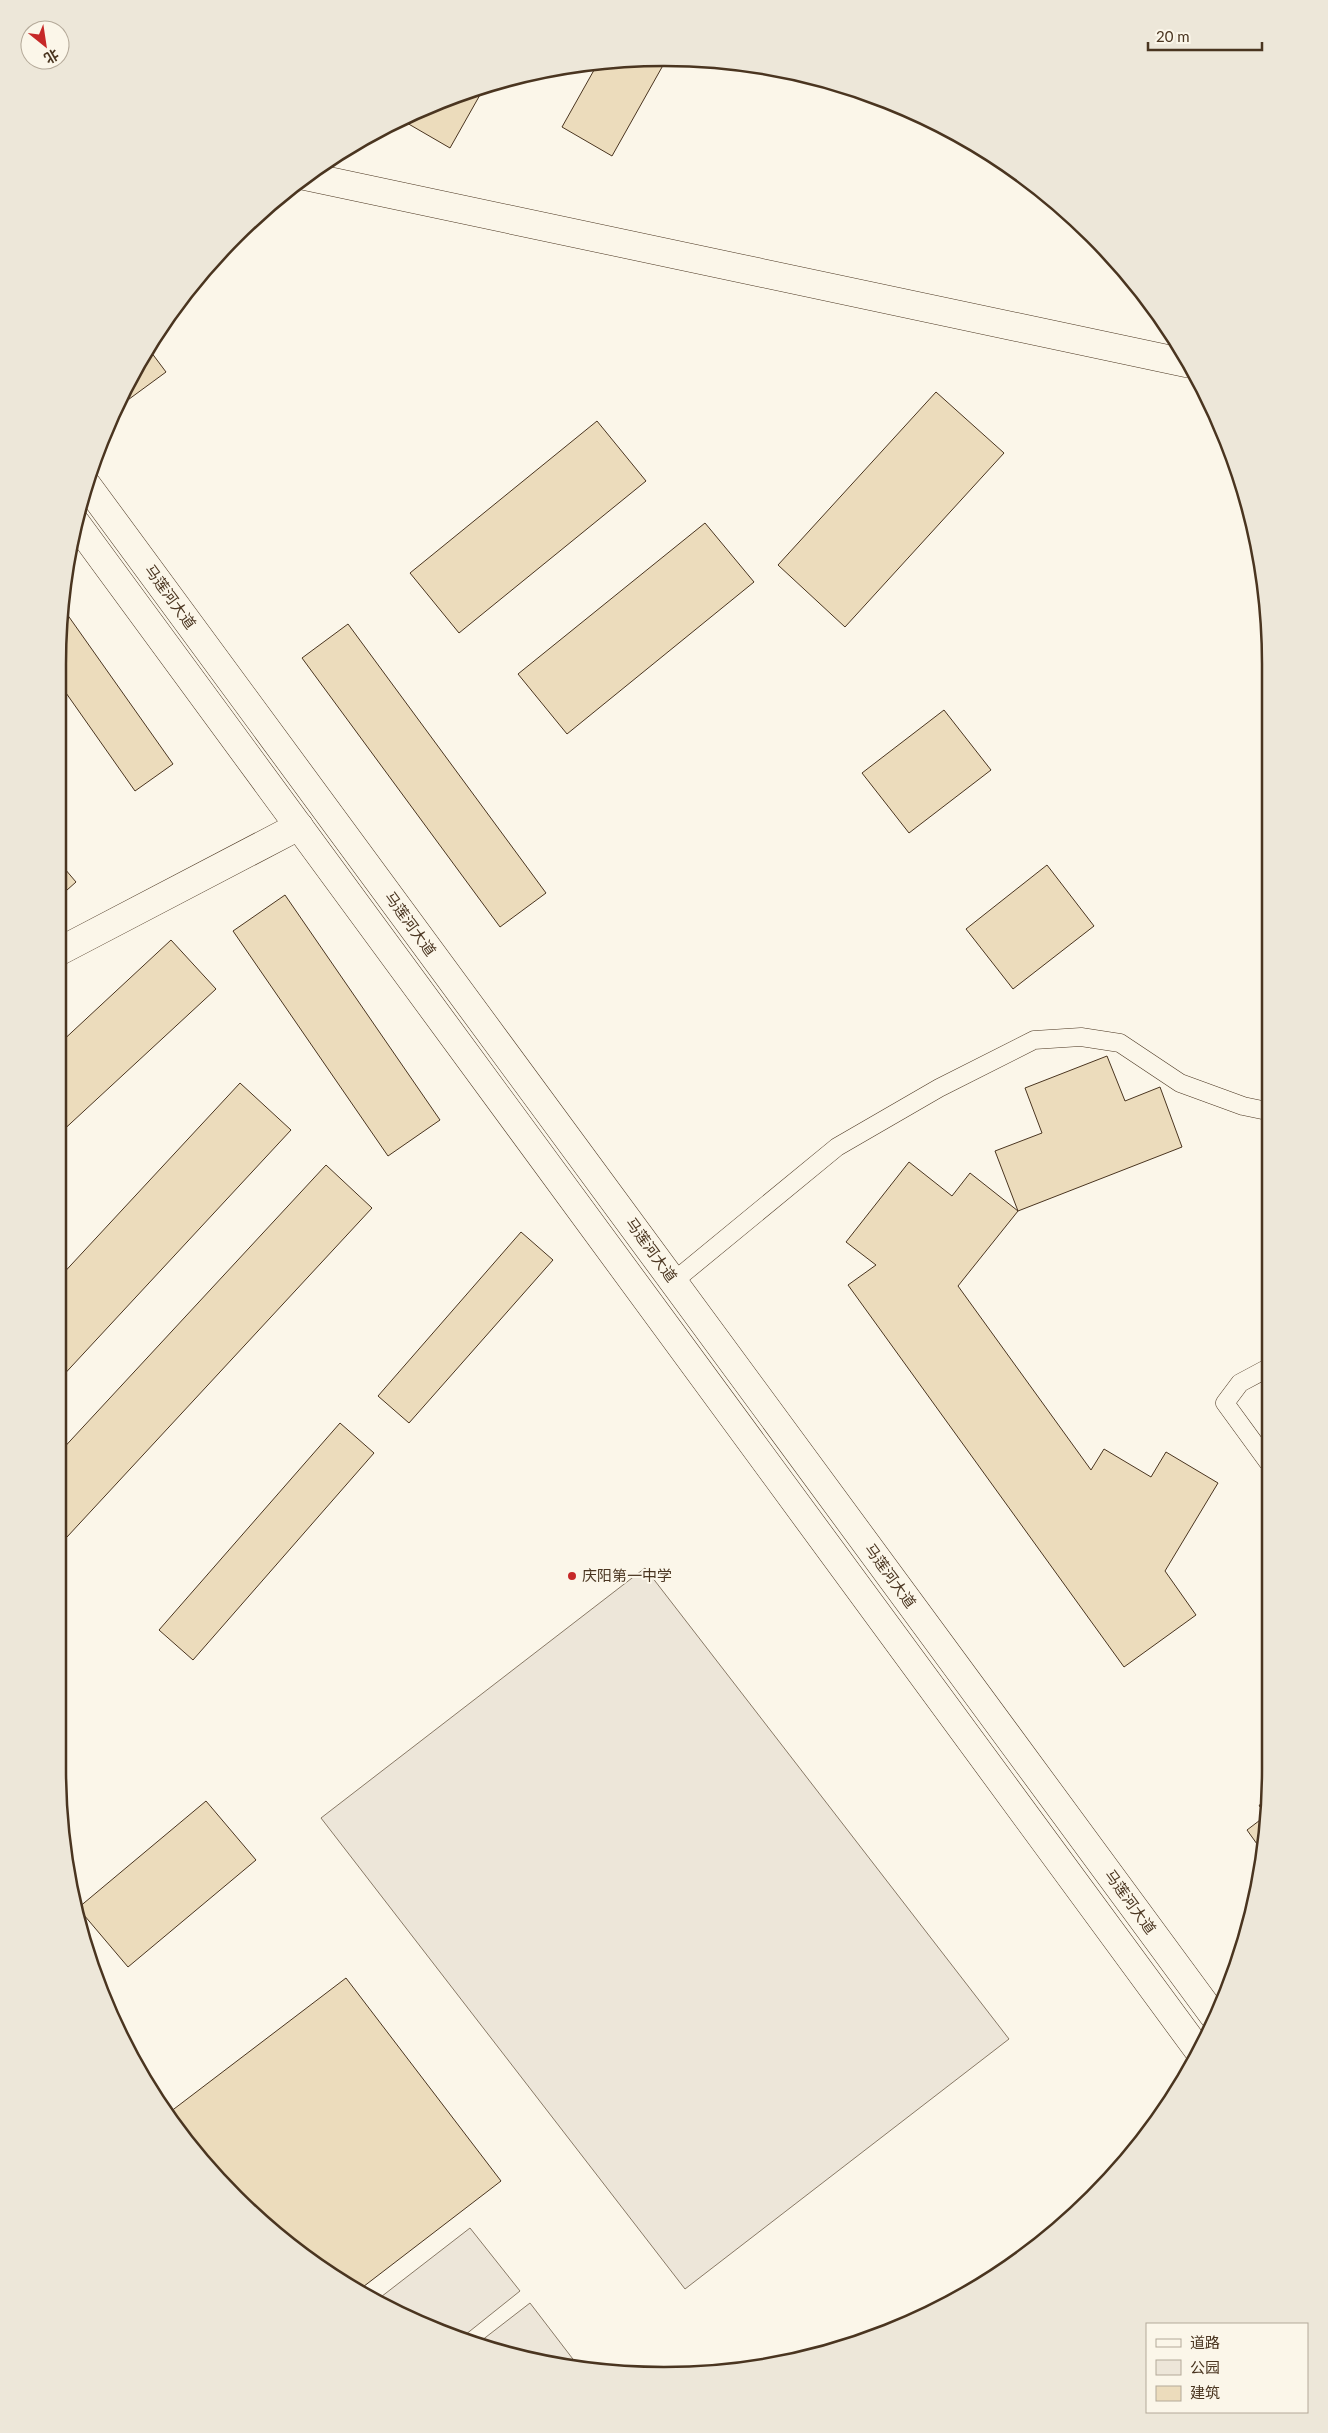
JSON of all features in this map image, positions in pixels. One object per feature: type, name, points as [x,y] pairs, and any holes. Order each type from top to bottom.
[{"type":"street","points":[[316,178],[1180,362]]},
{"type":"street","name":"马莲河大道","points":[[92,492],[1210,2011]]},
{"type":"street","name":"马莲河大道","points":[[82,531],[1194,2045]]},
{"type":"street","points":[[66,948],[299,826]]},
{"type":"lane","points":[[674,1281],[837,1147],[939,1088],[1034,1040],[1081,1037],[1120,1043],[1180,1083],[1243,1106],[1262,1110]]},
{"type":"lane","points":[[1262,1371],[1240,1383],[1225,1403],[1262,1454]]},
{"type":"green space","points":[[645,1568],[1009,2039],[685,2289],[321,1818]]},
{"type":"green space","points":[[470,2228],[520,2291],[467,2333],[435,2321],[382,2296]]},
{"type":"green space","points":[[530,2303],[573,2360],[547,2355],[484,2339]]},
{"type":"building","points":[[663,66],[612,156],[562,127],[594,70]]},
{"type":"building","points":[[479,96],[450,148],[409,124]]},
{"type":"building","points":[[153,354],[166,372],[128,400]]},
{"type":"building","points":[[936,392],[1004,453],[845,627],[778,565]]},
{"type":"building","points":[[597,421],[646,481],[459,633],[410,573]]},
{"type":"building","points":[[705,523],[754,582],[567,734],[518,674]]},
{"type":"building","points":[[69,616],[173,764],[135,791],[66,693]]},
{"type":"building","points":[[348,624],[546,893],[500,927],[302,658]]},
{"type":"building","points":[[944,710],[991,770],[909,833],[862,773]]},
{"type":"building","points":[[1047,865],[1094,926],[1013,989],[966,929]]},
{"type":"building","points":[[66,870],[76,882],[66,891]]},
{"type":"building","points":[[285,895],[440,1120],[388,1156],[233,931]]},
{"type":"building","points":[[171,940],[216,989],[66,1128],[66,1038]]},
{"type":"building","points":[[1107,1056],[1125,1101],[1160,1087],[1182,1147],[1018,1211],[995,1151],[1042,1133],[1025,1088]]},
{"type":"building","points":[[240,1083],[291,1130],[66,1372],[66,1270]]},
{"type":"building","points":[[909,1162],[952,1196],[970,1173],[1018,1211],[958,1286],[1091,1470],[1104,1449],[1151,1477],[1166,1452],[1218,1483],[1165,1571],[1196,1615],[1124,1667],[848,1285],[876,1265],[846,1242]]},
{"type":"building","points":[[326,1165],[372,1208],[67,1537],[66,1445]]},
{"type":"building","points":[[521,1232],[553,1260],[409,1423],[378,1396]]},
{"type":"building","points":[[340,1423],[374,1453],[193,1660],[159,1630]]},
{"type":"building","points":[[206,1801],[256,1860],[128,1967],[85,1917],[82,1904]]},
{"type":"building","points":[[1259,1821],[1257,1844],[1247,1830]]},
{"type":"building","points":[[346,1978],[501,2181],[364,2286],[300,2243],[241,2192],[190,2133],[173,2110]]},
{"type":"place","name":"庆阳第一中学","points":[[572,1576]]}]
